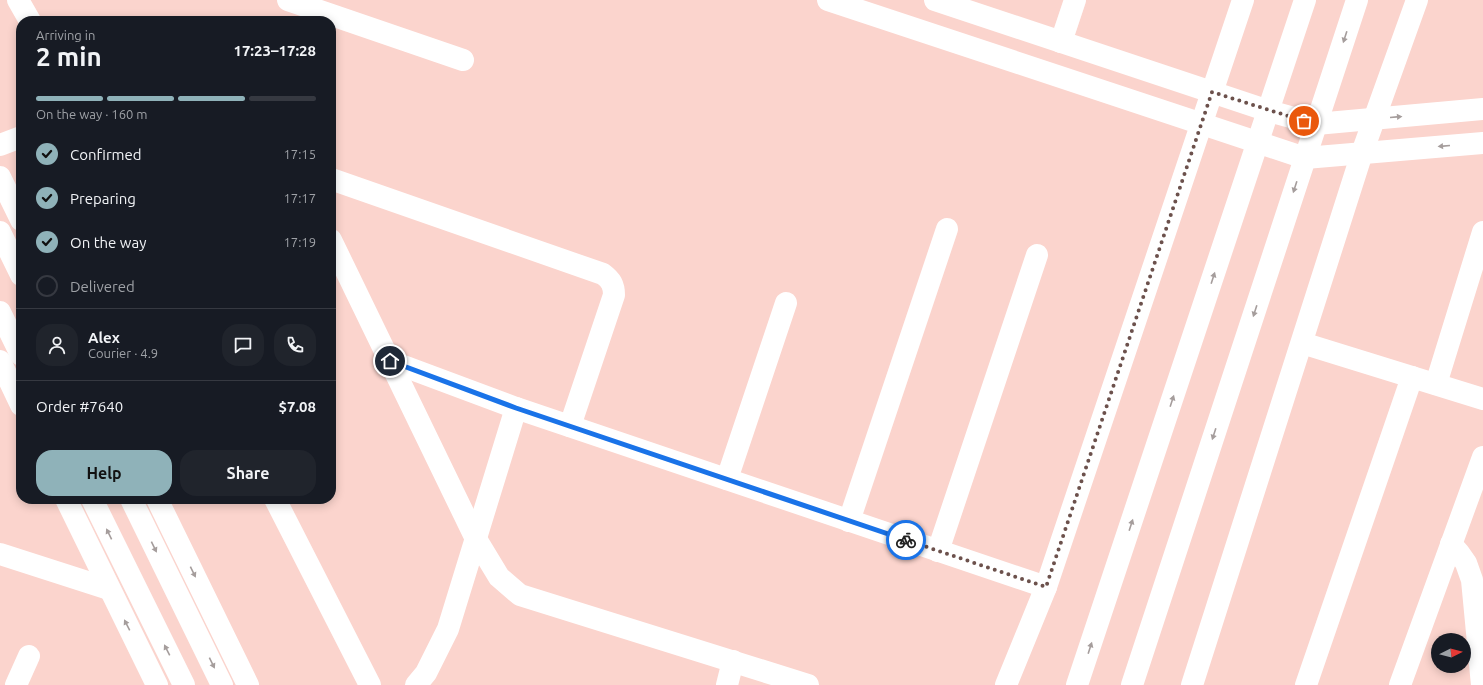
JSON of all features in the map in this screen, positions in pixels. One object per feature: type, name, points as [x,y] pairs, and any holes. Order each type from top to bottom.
[{"type":"street","points":[[18,0],[27,16]]},
{"type":"street","points":[[288,0],[335,16]]},
{"type":"street","points":[[828,0],[1305,158],[1483,143]]},
{"type":"street","points":[[934,0],[1269,111],[1316,124],[1483,109]]},
{"type":"street","points":[[1060,42],[1075,0]]},
{"type":"street","points":[[1006,685],[1046,587],[1243,0]]},
{"type":"street","points":[[1077,685],[1305,0]]},
{"type":"street","points":[[1132,685],[1357,0]]},
{"type":"street","points":[[1192,685],[1362,153],[1417,0]]},
{"type":"street","points":[[336,16],[463,60]]},
{"type":"street","points":[[0,145],[16,139]]},
{"type":"street","points":[[0,177],[16,210]]},
{"type":"street","points":[[336,181],[603,274],[612,282],[614,295],[570,426]]},
{"type":"street","points":[[849,521],[947,229]]},
{"type":"street","points":[[0,232],[16,265]]},
{"type":"street","points":[[1436,384],[1483,232]]},
{"type":"street","points":[[336,250],[476,539],[498,577],[520,595],[808,685]]},
{"type":"street","points":[[938,551],[1037,255]]},
{"type":"street","points":[[727,479],[786,303]]},
{"type":"street","points":[[0,312],[16,345]]},
{"type":"street","points":[[1302,343],[1483,399]]},
{"type":"street","points":[[0,361],[16,395]]},
{"type":"street","points":[[390,361],[516,408],[1046,587]]},
{"type":"street","points":[[1306,685],[1412,377]]},
{"type":"street","points":[[416,685],[426,674],[448,628],[516,408]]},
{"type":"street","points":[[1400,685],[1483,457]]},
{"type":"street","points":[[68,504],[157,685]]},
{"type":"street","points":[[94,504],[184,685]]},
{"type":"street","points":[[133,504],[222,685]]},
{"type":"street","points":[[159,504],[248,685]]},
{"type":"street","points":[[278,504],[370,685]]},
{"type":"street","points":[[1451,544],[1466,563],[1472,580],[1482,685]]},
{"type":"street","points":[[0,554],[109,589]]},
{"type":"street","points":[[16,685],[29,656]]},
{"type":"street","points":[[727,685],[732,661]]},
{"type":"way so far","points":[[906,540],[1046,587],[1212,92],[1304,121]]},
{"type":"route","points":[[390,361],[516,408],[906,540]]}]
